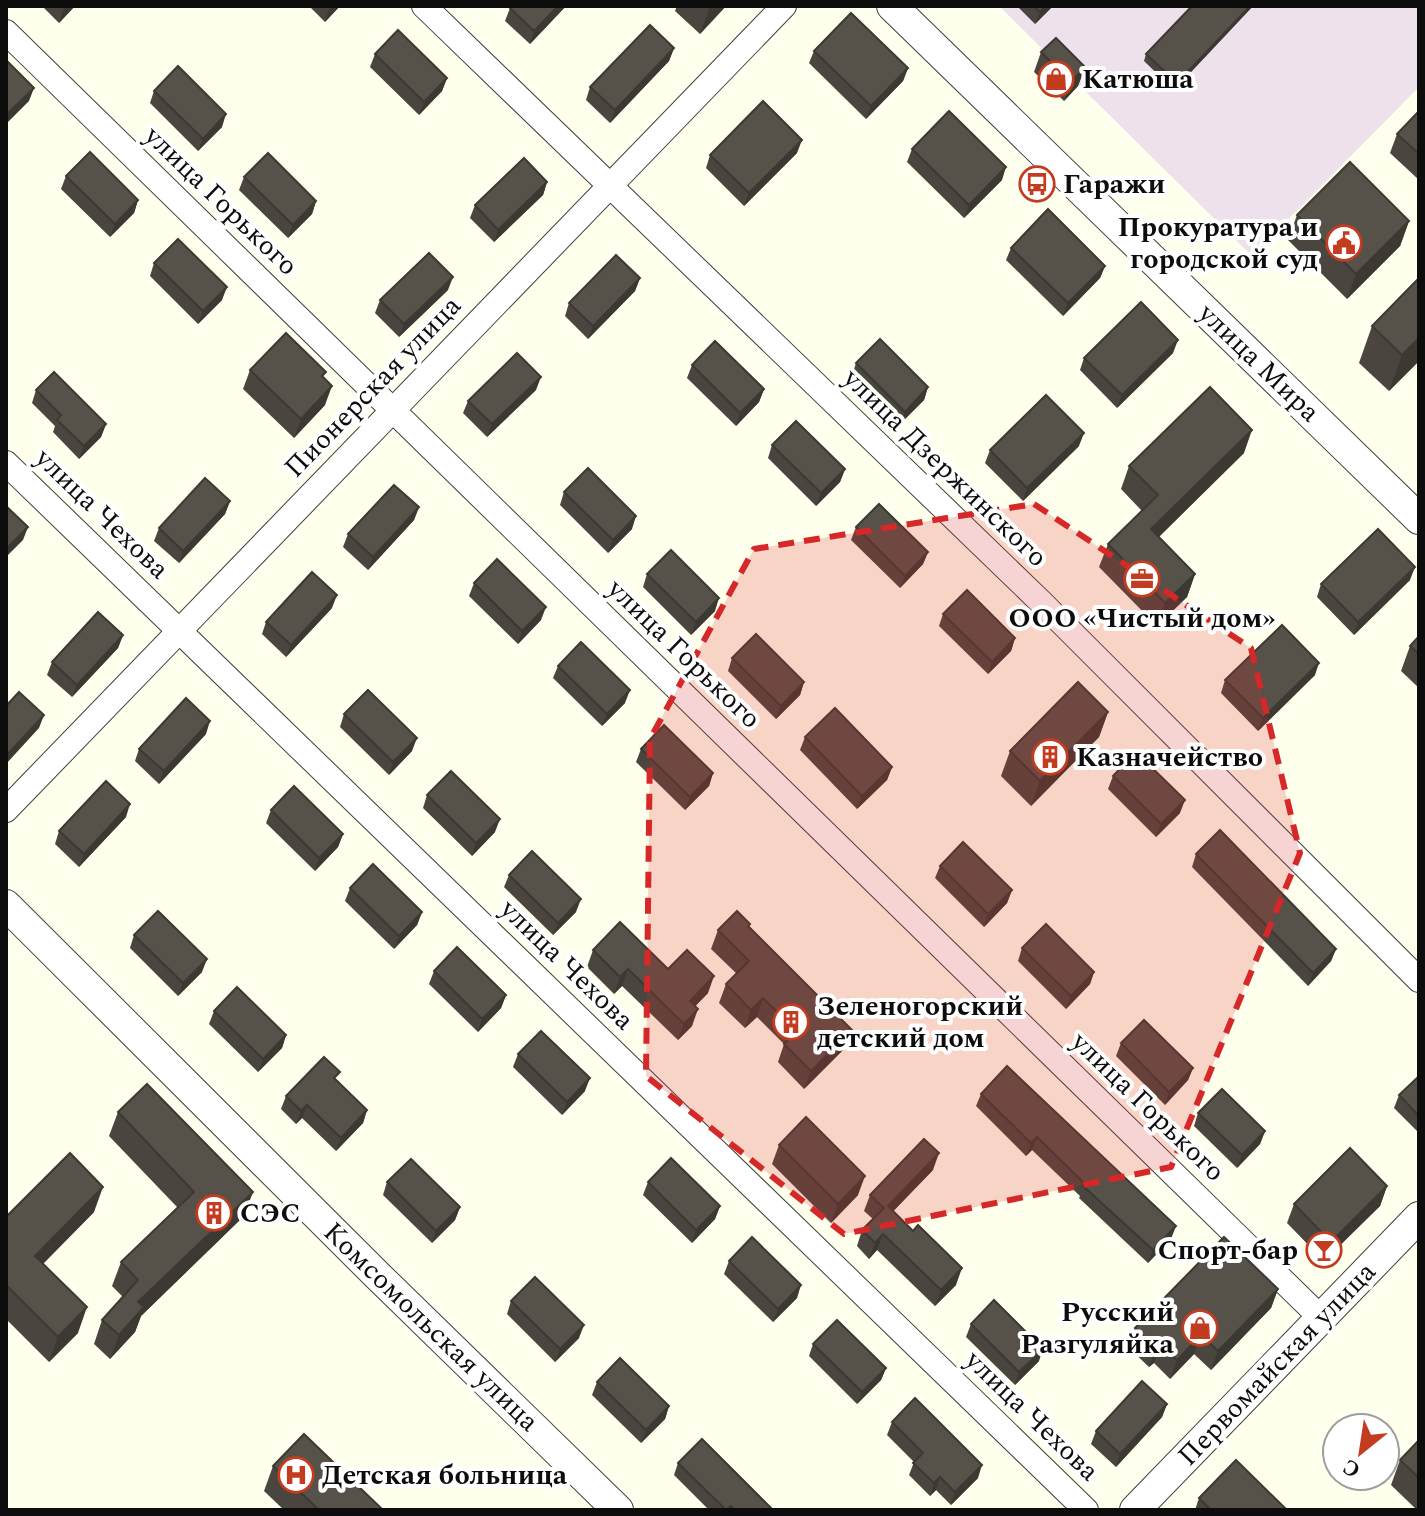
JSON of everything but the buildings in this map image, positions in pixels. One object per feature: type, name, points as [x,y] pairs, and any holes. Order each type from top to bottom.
[{"type":"street","name":"улица Дзержинского","points":[[424,6],[1041,602],[1419,980]]},
{"type":"street","name":"Пионерская улица","points":[[6,810],[784,6]]},
{"type":"street","name":"улица Мира","points":[[892,6],[1419,519]]},
{"type":"street","name":"улица Горького","points":[[6,32],[1321,1318]]},
{"type":"street","name":"улица Чехова","points":[[6,463],[1086,1510]]},
{"type":"street","name":"Комсомольская улица","points":[[6,905],[618,1510]]},
{"type":"street","name":"Первомайская улица","points":[[1135,1510],[1419,1217]]},
{"type":"highlighted area","points":[[1034,504],[1251,648],[1300,853],[1171,1167],[844,1234],[646,1076],[650,739],[754,549]]},
{"type":"shaded area","points":[[999,6],[1419,6],[1419,87],[1252,256]]},
{"type":"place","name":"Катюша","points":[[1056,79]]},
{"type":"place","name":"Гаражи","points":[[1037,184]]},
{"type":"place","name":"Прокуратура и городской суд","points":[[1344,243]]},
{"type":"place","name":"ООО «Чистый дом»","points":[[1142,579]]},
{"type":"place","name":"Казначейство","points":[[1050,757]]},
{"type":"place","name":"Зеленогорский детский дом","points":[[791,1022]]},
{"type":"place","name":"СЭС","points":[[214,1213]]},
{"type":"place","name":"Спорт-бар","points":[[1324,1250]]},
{"type":"place","name":"Русский Разгуляйка","points":[[1200,1328]]},
{"type":"place","name":"Детская больница","points":[[296,1475]]}]
